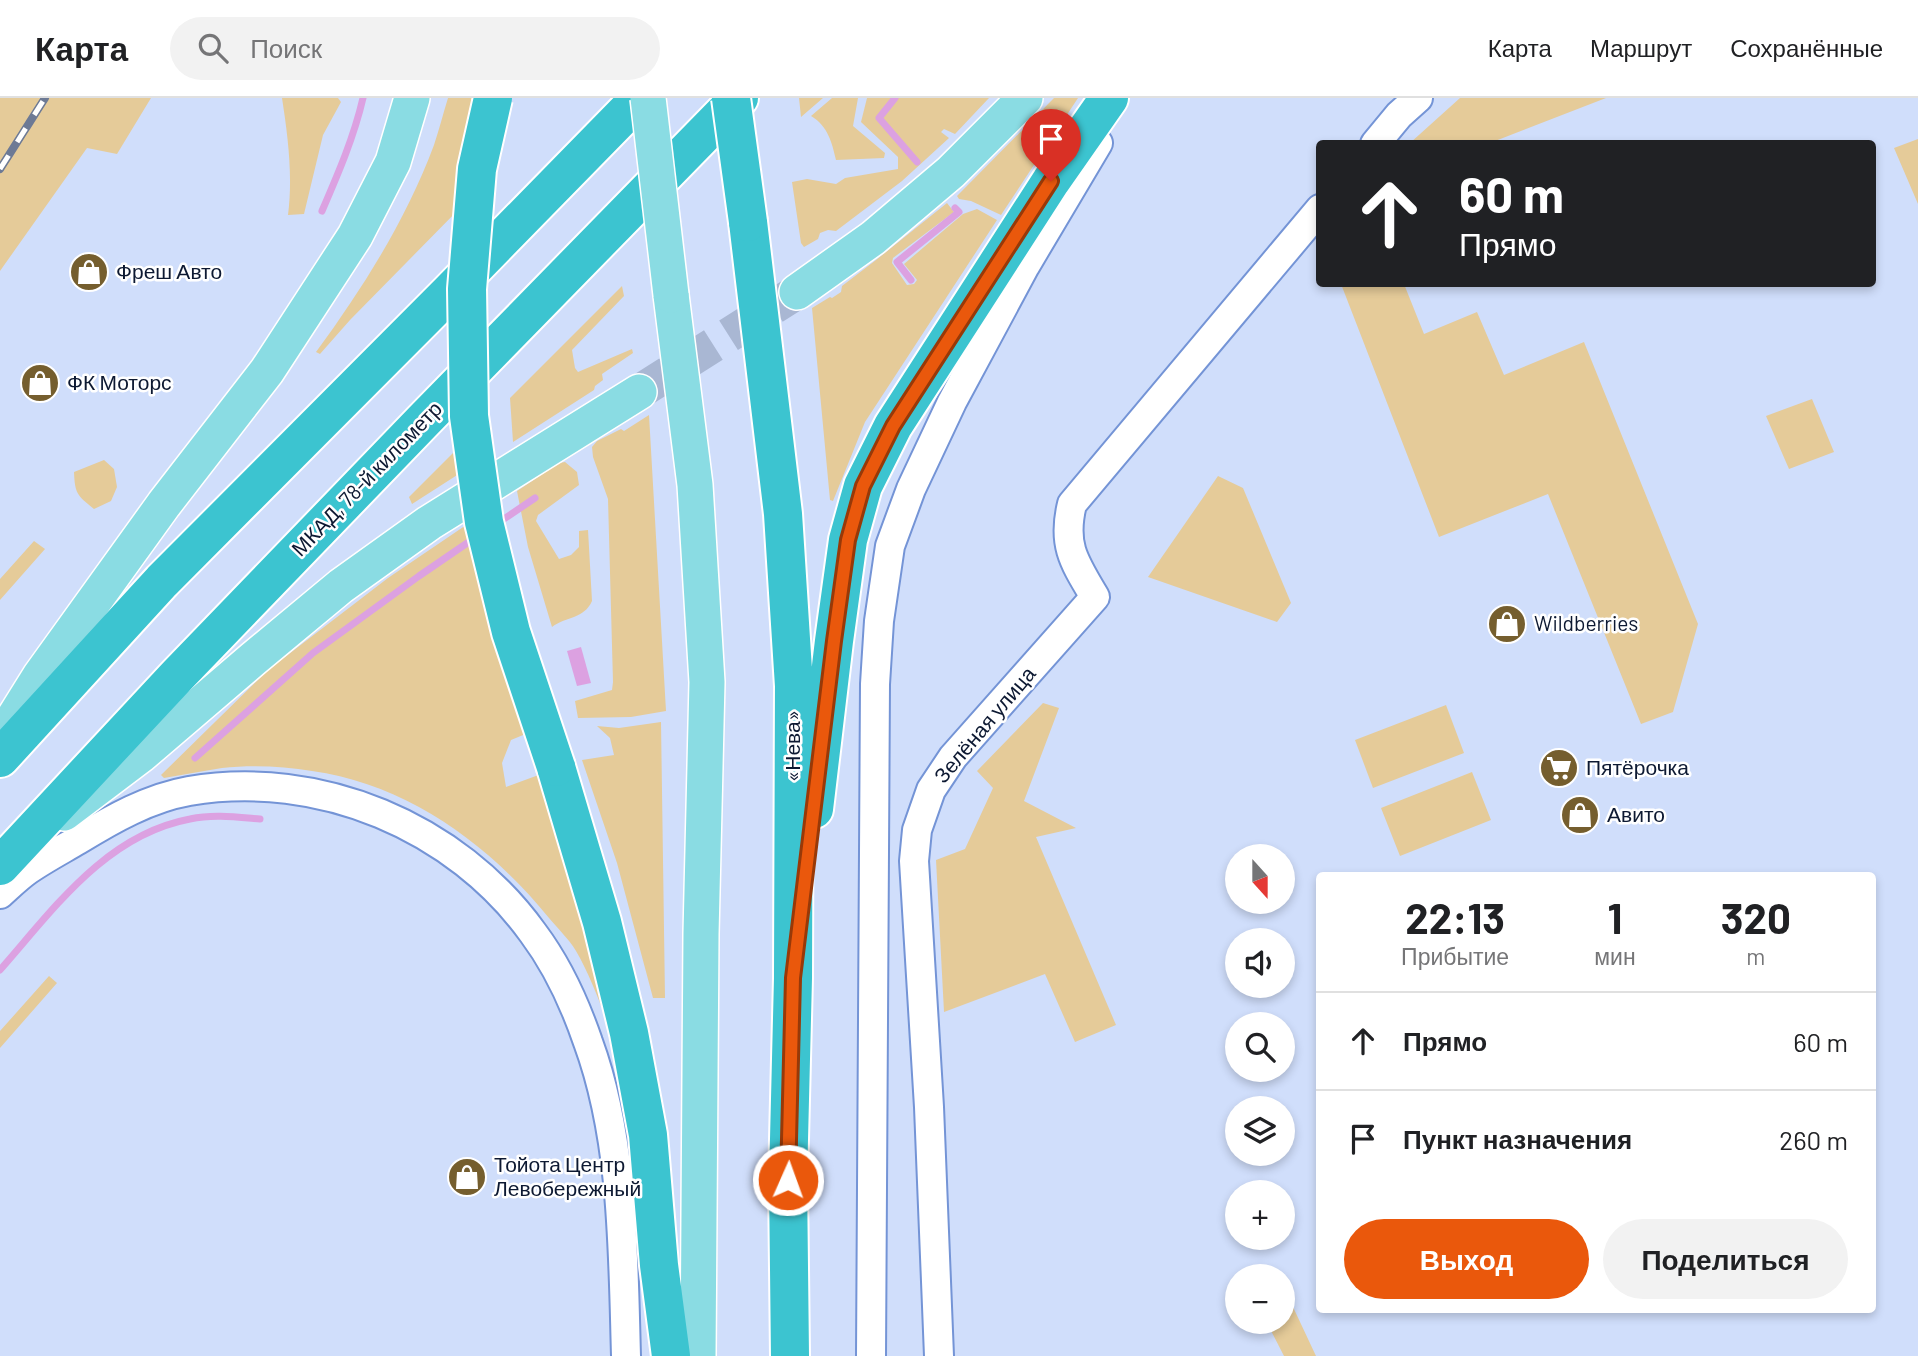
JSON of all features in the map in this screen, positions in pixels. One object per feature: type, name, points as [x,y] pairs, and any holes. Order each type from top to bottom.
[{"type":"highway","points":[[493,98],[477,169],[467,289],[469,416],[484,522],[511,632],[556,767],[602,922],[629,1033],[648,1135],[659,1265],[671,1356]]},
{"type":"highway","points":[[0,758],[162,581],[640,98]]},
{"type":"highway","name":"«Нева»","points":[[731,98],[763,338],[784,527],[794,686],[793,978],[788,1180],[790,1356]]},
{"type":"highway","name":"МКАД, 78-й километр","points":[[2,873],[224,626],[739,98]]},
{"type":"highway","points":[[793,978],[848,540],[863,486],[893,426],[1051,181],[1109,98]]},
{"type":"main road","points":[[0,740],[40,676],[164,504],[267,371],[348,247],[393,162],[412,98]]},
{"type":"main road","points":[[648,98],[695,485],[707,682],[701,934],[698,1356]]},
{"type":"main road","points":[[797,292],[873,238],[951,172],[1025,98]]},
{"type":"main road","points":[[2,873],[341,586],[429,523],[639,392]]},
{"type":"street","points":[[871,1356],[874,684],[879,621],[890,546],[911,489],[952,402],[1025,266],[1124,98]]},
{"type":"street","points":[[1378,140],[1399,115],[1418,98]]},
{"type":"street","name":"Зелёная улица","points":[[939,1356],[929,1107],[914,861],[917,830],[931,790],[953,757],[1095,597],[1074,561],[1069,541],[1067,523],[1072,504],[1316,214]]},
{"type":"street","points":[[2,873],[27,871],[112,819],[151,802],[187,792],[237,786],[281,788],[322,794],[370,809],[440,844],[479,873],[535,934],[564,985],[589,1043],[611,1125],[620,1212],[626,1356]]},
{"type":"shaded area","points":[[0,98],[151,98],[117,154],[87,148],[0,271]]},
{"type":"shaded area","points":[[282,98],[338,98],[341,102],[323,135],[304,214],[288,215],[290,171]]},
{"type":"shaded area","points":[[448,98],[480,98],[463,205],[320,354],[316,352],[367,278],[397,227],[423,173]]},
{"type":"shaded area","points":[[799,98],[823,98],[801,117]]},
{"type":"shaded area","points":[[832,98],[858,98],[853,126],[885,153],[884,158],[836,160],[825,130],[811,116]]},
{"type":"shaded area","points":[[867,98],[989,98],[955,134],[944,129],[941,132],[949,138],[902,181],[836,231],[820,233],[818,239],[804,247],[801,243],[792,182],[807,179],[836,184],[845,178],[898,169],[898,157],[861,122]]},
{"type":"shaded area","points":[[1054,98],[1078,98],[1001,215],[971,201],[959,199],[957,196]]},
{"type":"shaded area","points":[[1460,98],[1606,98],[1498,140],[1413,140]]},
{"type":"shaded area","points":[[1918,139],[1918,204],[1894,148]]},
{"type":"shaded area","points":[[947,203],[954,212],[893,258],[892,263],[907,285],[914,284],[917,280],[904,264],[963,214],[977,209],[997,220],[865,422],[833,501],[830,500],[812,308],[841,292],[842,286]]},
{"type":"shaded area","points":[[622,286],[624,296],[572,350],[575,368],[578,372],[632,349],[633,353],[602,374],[603,380],[594,390],[513,442],[510,398]]},
{"type":"shaded area","points":[[1342,287],[1405,287],[1424,334],[1477,312],[1504,375],[1584,342],[1698,624],[1673,712],[1641,724],[1548,494],[1439,537]]},
{"type":"shaded area","points":[[1812,399],[1834,452],[1789,469],[1766,416]]},
{"type":"shaded area","points":[[649,415],[666,711],[631,717],[578,718],[575,701],[612,690],[613,682],[608,499],[592,447],[597,441],[621,429],[624,431]]},
{"type":"shaded area","points":[[462,444],[465,470],[412,504],[409,497]]},
{"type":"shaded area","points":[[104,460],[114,469],[117,487],[111,501],[94,509],[78,494],[74,472]]},
{"type":"shaded area","points":[[565,462],[577,472],[579,485],[538,515],[536,521],[559,559],[571,555],[579,547],[579,531],[588,530],[592,601],[580,614],[552,627],[528,547],[517,491],[559,463]]},
{"type":"shaded area","points":[[1218,476],[1243,488],[1291,603],[1277,622],[1148,577]]},
{"type":"shaded area","points":[[475,519],[528,733],[511,740],[502,763],[506,787],[544,773],[610,1029],[576,951],[526,891],[473,843],[413,804],[381,789],[347,778],[290,768],[233,767],[164,778],[161,775],[268,670],[388,578]]},
{"type":"shaded area","points":[[34,541],[45,549],[0,600],[0,579]]},
{"type":"shaded area","points":[[581,647],[591,683],[577,686],[567,651]]},
{"type":"shaded area","points":[[1043,703],[1059,708],[1024,801],[1076,828],[1036,837],[1116,1025],[1075,1042],[1045,974],[944,1012],[936,860],[965,849],[993,788],[977,771]]},
{"type":"shaded area","points":[[1446,705],[1464,753],[1373,788],[1355,740]]},
{"type":"shaded area","points":[[661,722],[665,998],[653,998],[617,863],[582,760],[614,755],[610,738],[597,726],[619,728]]},
{"type":"shaded area","points":[[1472,772],[1491,820],[1400,856],[1381,808]]},
{"type":"shaded area","points":[[49,976],[57,983],[0,1048],[0,1031]]},
{"type":"shaded area","points":[[1295,1311],[1316,1356],[1284,1356],[1273,1334],[1295,1334]]},
{"type":"waterway","points":[[322,211],[340,169],[363,98]]},
{"type":"waterway","points":[[895,98],[879,118],[917,162]]},
{"type":"waterway","points":[[911,280],[897,262],[959,212],[955,208]]},
{"type":"waterway","points":[[498,523],[535,498]]},
{"type":"waterway","points":[[195,758],[313,653],[476,537]]},
{"type":"waterway","points":[[0,970],[83,878],[132,841],[160,828],[199,817],[260,819]]},
{"type":"tunnel","points":[[639,392],[797,292]]},
{"type":"railway","points":[[0,169],[45,98]]},
{"type":"place","name":"Фреш Авто","points":[[89,272]]},
{"type":"place","name":"ФК Моторс","points":[[40,383]]},
{"type":"place","name":"Wildberries","points":[[1507,624]]},
{"type":"place","name":"Пятёрочка","points":[[1559,768]]},
{"type":"place","name":"Авито","points":[[1580,815]]},
{"type":"place","name":"Тойота Центр Левобережный","points":[[467,1177]]},
{"type":"route","points":[[788,1180],[793,978],[848,540],[863,486],[893,426],[1051,181]]}]
